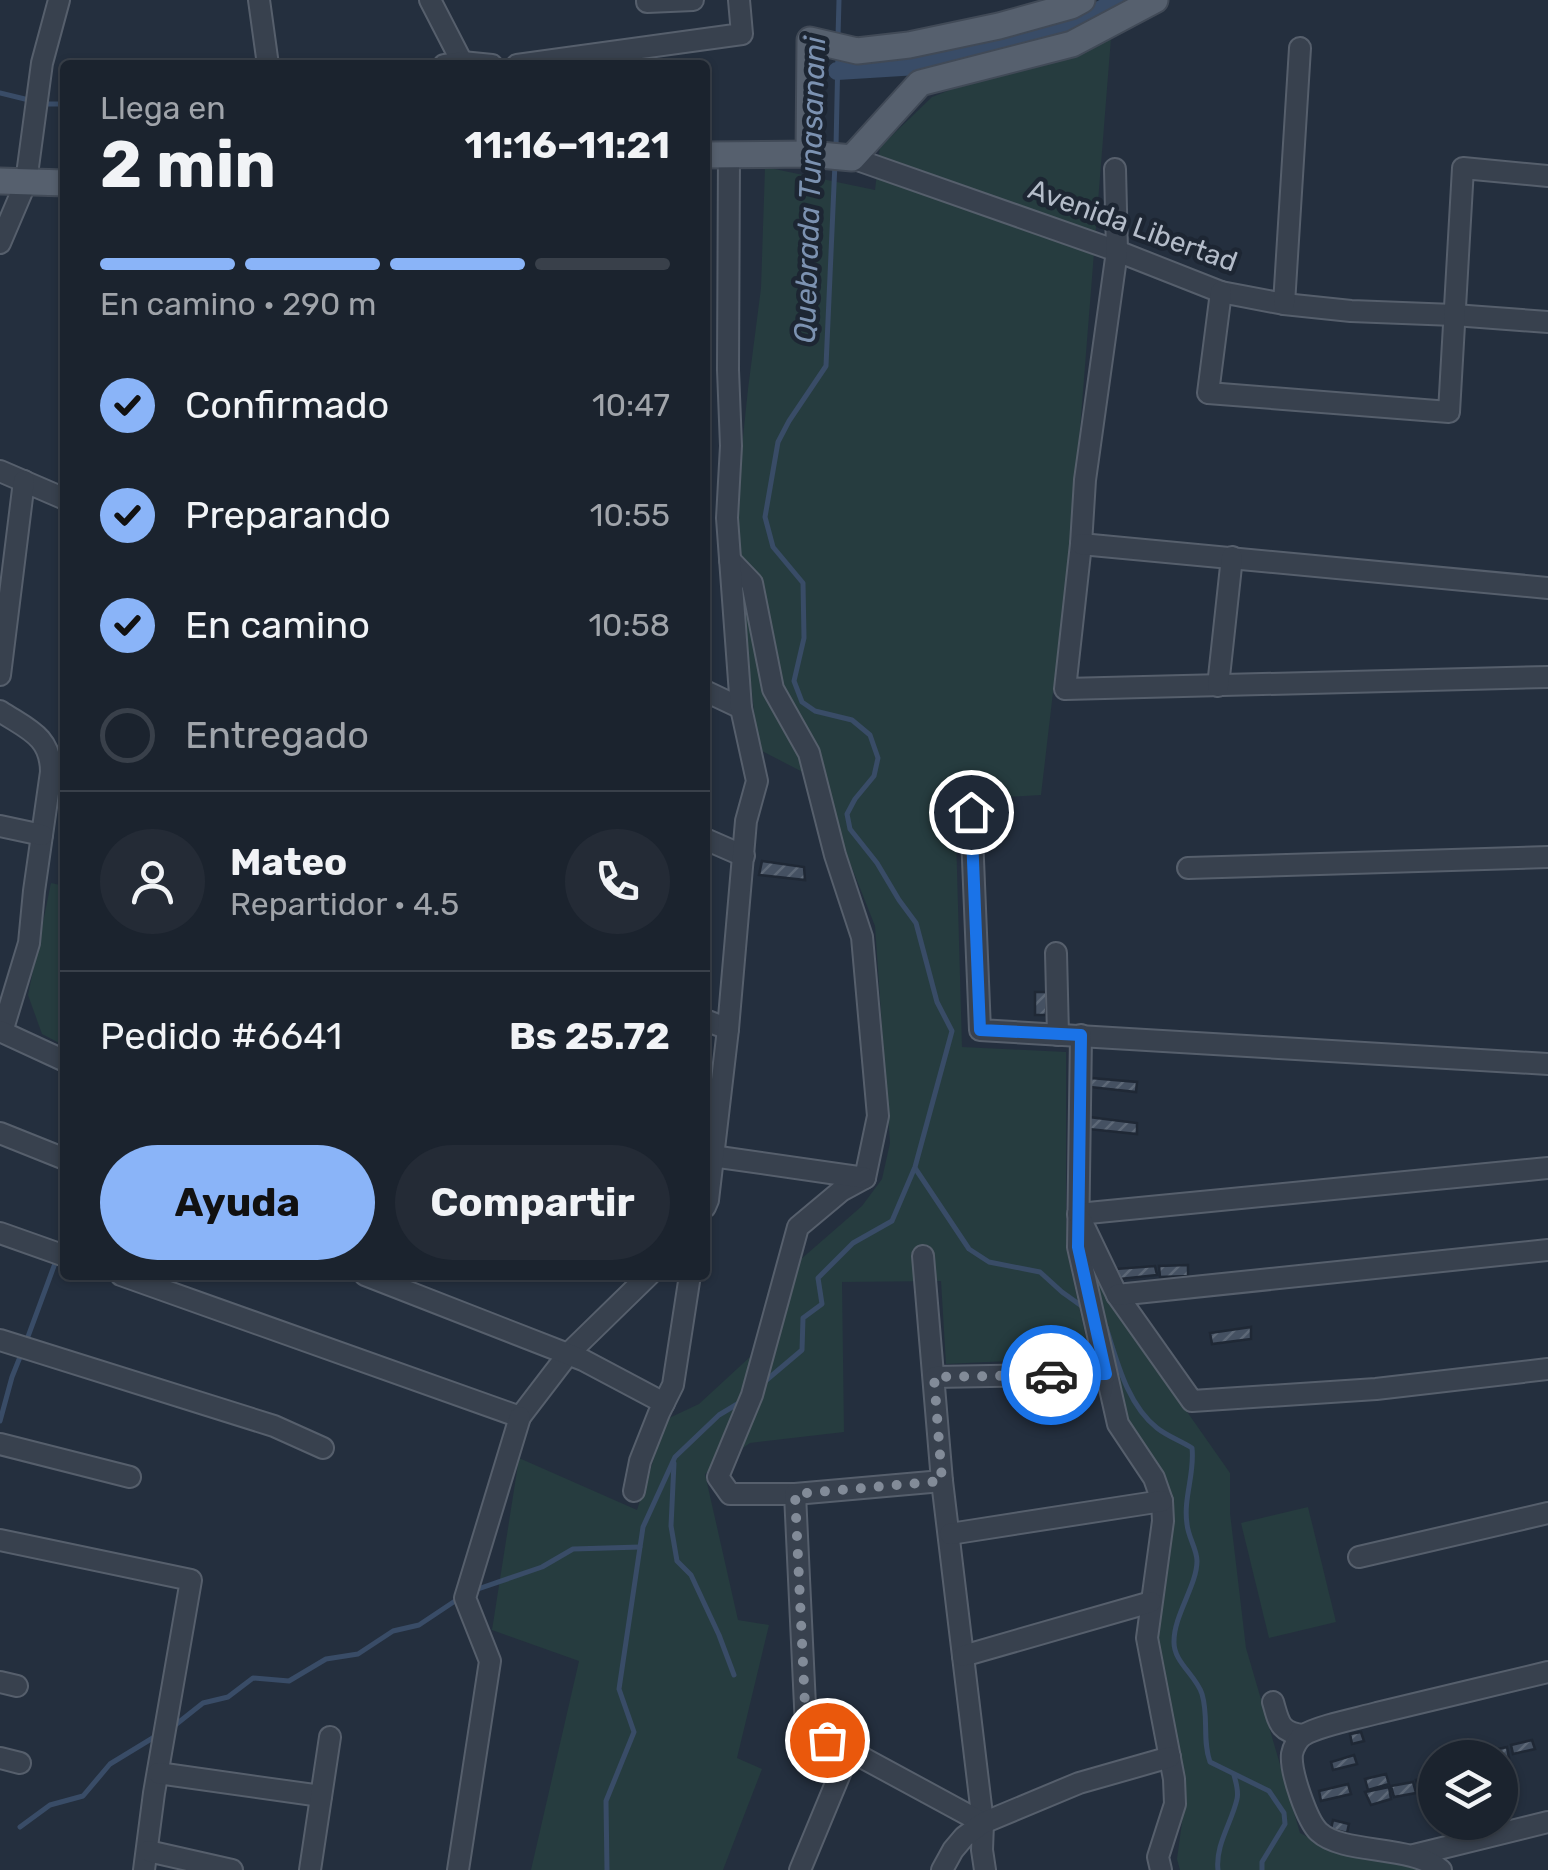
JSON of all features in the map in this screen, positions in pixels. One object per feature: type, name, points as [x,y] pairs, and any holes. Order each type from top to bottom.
[{"type":"main road","points":[[808,154],[810,40],[857,51],[909,45],[999,26],[1082,0]]},
{"type":"main road","points":[[852,158],[920,83],[1072,44],[1154,0]]},
{"type":"main road","name":"Avenida Libertad","points":[[717,155],[808,154],[852,158]]},
{"type":"main road","points":[[13,182],[60,183]]},
{"type":"street","points":[[0,243],[59,0]]},
{"type":"street","points":[[259,0],[267,60]]},
{"type":"street","points":[[430,0],[452,60]]},
{"type":"street","points":[[647,0],[693,0]]},
{"type":"street","points":[[553,60],[742,34],[739,0]]},
{"type":"street","points":[[1284,304],[1300,48]]},
{"type":"street","points":[[710,1166],[728,1028],[746,821],[757,780],[741,708],[727,518],[731,446],[717,155]]},
{"type":"street","name":"Avenida Libertad","points":[[852,158],[1117,251],[1221,292],[1284,304],[1548,322]]},
{"type":"street","points":[[1221,292],[1208,393],[1449,412],[1462,168],[1548,176]]},
{"type":"street","points":[[1115,170],[1117,251],[1085,480],[1065,688],[1548,676]]},
{"type":"street","points":[[710,371],[728,370]]},
{"type":"street","points":[[0,471],[60,497]]},
{"type":"street","points":[[0,675],[24,482]]},
{"type":"street","points":[[1080,544],[1548,588]]},
{"type":"street","points":[[1218,686],[1232,557]]},
{"type":"street","points":[[730,560],[752,583],[773,689],[809,753],[862,937],[878,1116],[864,1178],[841,1191],[798,1227],[752,1395],[718,1477],[730,1494],[795,1494],[942,1481]]},
{"type":"street","points":[[710,693],[741,708]]},
{"type":"street","points":[[0,712],[46,743],[52,772],[30,943],[1,1031],[60,1059]]},
{"type":"street","points":[[971,812],[980,1030],[1548,1064]]},
{"type":"street","points":[[0,826],[42,834]]},
{"type":"street","points":[[710,841],[744,856]]},
{"type":"street","points":[[1188,868],[1548,857]]},
{"type":"street","points":[[1056,953],[1058,1035]]},
{"type":"street","points":[[710,1022],[728,1028]]},
{"type":"street","points":[[1081,1035],[1078,1247],[1118,1424],[1154,1478],[1162,1501],[1163,1521],[1146,1638],[1174,1778],[1175,1804],[1158,1856],[1161,1870]]},
{"type":"street","points":[[0,1134],[60,1157]]},
{"type":"street","points":[[712,1156],[864,1178]]},
{"type":"street","points":[[1078,1214],[1548,1168]]},
{"type":"street","points":[[1078,1214],[1117,1295],[1192,1401],[1376,1389],[1548,1369]]},
{"type":"street","points":[[0,1233],[60,1254]]},
{"type":"street","points":[[1117,1295],[1548,1250]]},
{"type":"street","points":[[923,1256],[942,1481],[983,1823],[985,1870]]},
{"type":"street","points":[[135,1280],[520,1416]]},
{"type":"street","points":[[378,1280],[568,1354],[664,1402]]},
{"type":"street","points":[[458,1870],[490,1661],[465,1598],[520,1416],[568,1354],[643,1280]]},
{"type":"street","points":[[634,1491],[640,1461],[673,1385],[689,1280]]},
{"type":"street","points":[[0,1340],[274,1426],[323,1448]]},
{"type":"street","points":[[934,1377],[1106,1374]]},
{"type":"street","points":[[0,1444],[130,1476]]},
{"type":"street","points":[[795,1494],[806,1727],[983,1823]]},
{"type":"street","points":[[950,1534],[1162,1501]]},
{"type":"street","points":[[1359,1557],[1548,1512]]},
{"type":"street","points":[[0,1540],[191,1580],[146,1861],[232,1870]]},
{"type":"street","points":[[963,1656],[1150,1602]]},
{"type":"street","points":[[1273,1702],[1280,1724],[1289,1733],[1303,1735],[1339,1722],[1548,1672]]},
{"type":"street","points":[[1303,1735],[1292,1756],[1302,1804],[1316,1830],[1327,1838],[1440,1860],[1548,1822]]},
{"type":"street","points":[[310,1870],[330,1737]]},
{"type":"street","points":[[800,1870],[849,1752]]},
{"type":"street","points":[[942,1870],[964,1837],[983,1823],[1079,1783],[1170,1757]]},
{"type":"street","points":[[158,1773],[321,1796]]},
{"type":"street","points":[[1440,1860],[1450,1870]]},
{"type":"green space","points":[[1111,38],[1072,530],[1041,795],[955,800],[962,1047],[1066,1052],[1066,1247],[1090,1357],[946,1364],[941,1281],[842,1282],[844,1432],[750,1443],[705,1474],[738,1620],[769,1625],[737,1758],[762,1769],[723,1870],[531,1870],[579,1661],[492,1630],[519,1458],[637,1510],[667,1419],[699,1404],[779,1330],[800,1260],[862,1206],[882,1179],[890,1143],[875,926],[837,830],[824,783],[758,749],[735,514],[761,288],[765,167],[875,190],[880,147],[932,97],[973,81],[1038,66]]},
{"type":"green space","points":[[51,883],[60,885],[60,1043],[42,1034],[28,995]]},
{"type":"green space","points":[[1091,1264],[1108,1299],[1230,1473],[1230,1513],[1246,1648],[1300,1833],[1333,1850],[1422,1870],[1180,1870],[1177,1859],[1186,1793],[1157,1645],[1174,1514],[1164,1474],[1126,1416]]},
{"type":"green space","points":[[1308,1507],[1336,1622],[1269,1638],[1241,1523]]},
{"type":"building","points":[[762,861],[804,867],[805,880],[759,875]]},
{"type":"building","points":[[1035,992],[1047,992],[1046,1015],[1035,1015]]},
{"type":"building","points":[[1091,1078],[1137,1082],[1136,1092],[1090,1087]]},
{"type":"building","points":[[1089,1117],[1137,1123],[1137,1134],[1088,1129]]},
{"type":"building","points":[[1188,1265],[1188,1276],[1160,1277],[1159,1266]]},
{"type":"building","points":[[1155,1266],[1157,1275],[1120,1279],[1115,1269]]},
{"type":"building","points":[[1251,1327],[1251,1339],[1212,1344],[1210,1333]]},
{"type":"building","points":[[1361,1732],[1364,1741],[1352,1744],[1350,1734]]},
{"type":"building","points":[[1532,1740],[1535,1749],[1518,1753],[1518,1743]]},
{"type":"building","points":[[1354,1755],[1357,1764],[1333,1770],[1331,1762]]},
{"type":"building","points":[[1386,1774],[1389,1784],[1368,1790],[1365,1779]]},
{"type":"building","points":[[1413,1782],[1416,1793],[1394,1797],[1391,1786]]},
{"type":"building","points":[[1348,1784],[1351,1794],[1321,1801],[1319,1791]]},
{"type":"building","points":[[1389,1787],[1391,1799],[1371,1805],[1365,1792]]},
{"type":"building","points":[[1333,1820],[1349,1824],[1347,1833],[1331,1829]]},
{"type":"waterway","name":"Quebrada Tunasanani","points":[[838,37],[839,0]]},
{"type":"waterway","points":[[837,71],[918,66],[1021,42],[1063,29],[1119,0]]},
{"type":"waterway","name":"Quebrada Tunasanani","points":[[836,147],[838,53]]},
{"type":"waterway","points":[[0,93],[33,101]]},
{"type":"waterway","points":[[43,104],[60,104]]},
{"type":"waterway","name":"Quebrada Tunasanani","points":[[763,1383],[802,1350],[803,1318],[822,1304],[818,1278],[853,1243],[892,1221],[915,1167],[952,1031],[937,1002],[916,923],[850,829],[847,814],[874,776],[878,758],[870,735],[852,720],[815,711],[802,702],[794,681],[804,638],[803,583],[773,547],[765,517],[778,442],[826,366],[835,163]]},
{"type":"waterway","name":"Quebrada Tunasanani","points":[[915,1168],[969,1249],[989,1262],[1040,1272],[1083,1307]]},
{"type":"waterway","points":[[26,1342],[57,1258]]},
{"type":"waterway","name":"Quebrada Tunasanani","points":[[1106,1327],[1124,1381],[1138,1407],[1157,1428],[1192,1448],[1186,1514],[1197,1561],[1175,1631],[1175,1649],[1202,1694],[1210,1762],[1269,1791],[1284,1813],[1285,1824],[1262,1862],[1262,1870]]},
{"type":"waterway","points":[[0,1421],[22,1352]]},
{"type":"waterway","points":[[607,1870],[606,1801],[634,1732],[619,1689],[643,1527],[675,1457],[719,1415],[744,1400]]},
{"type":"waterway","points":[[674,1463],[671,1526],[677,1561],[691,1575],[734,1675]]},
{"type":"waterway","points":[[475,1590],[542,1567],[573,1549],[640,1547]]},
{"type":"waterway","points":[[174,1726],[203,1703],[228,1697],[253,1678],[289,1681],[326,1659],[358,1654],[393,1631],[419,1625],[461,1597]]},
{"type":"waterway","points":[[20,1827],[50,1805],[83,1796],[110,1764],[156,1736]]},
{"type":"waterway","points":[[1218,1870],[1219,1852],[1238,1796],[1234,1775]]},
{"type":"way so far","points":[[827,1740],[806,1727],[795,1494],[942,1481],[934,1377],[1051,1375]]},
{"type":"route","points":[[971,812],[980,1030],[1081,1035],[1078,1247],[1106,1374],[1051,1375]]}]
